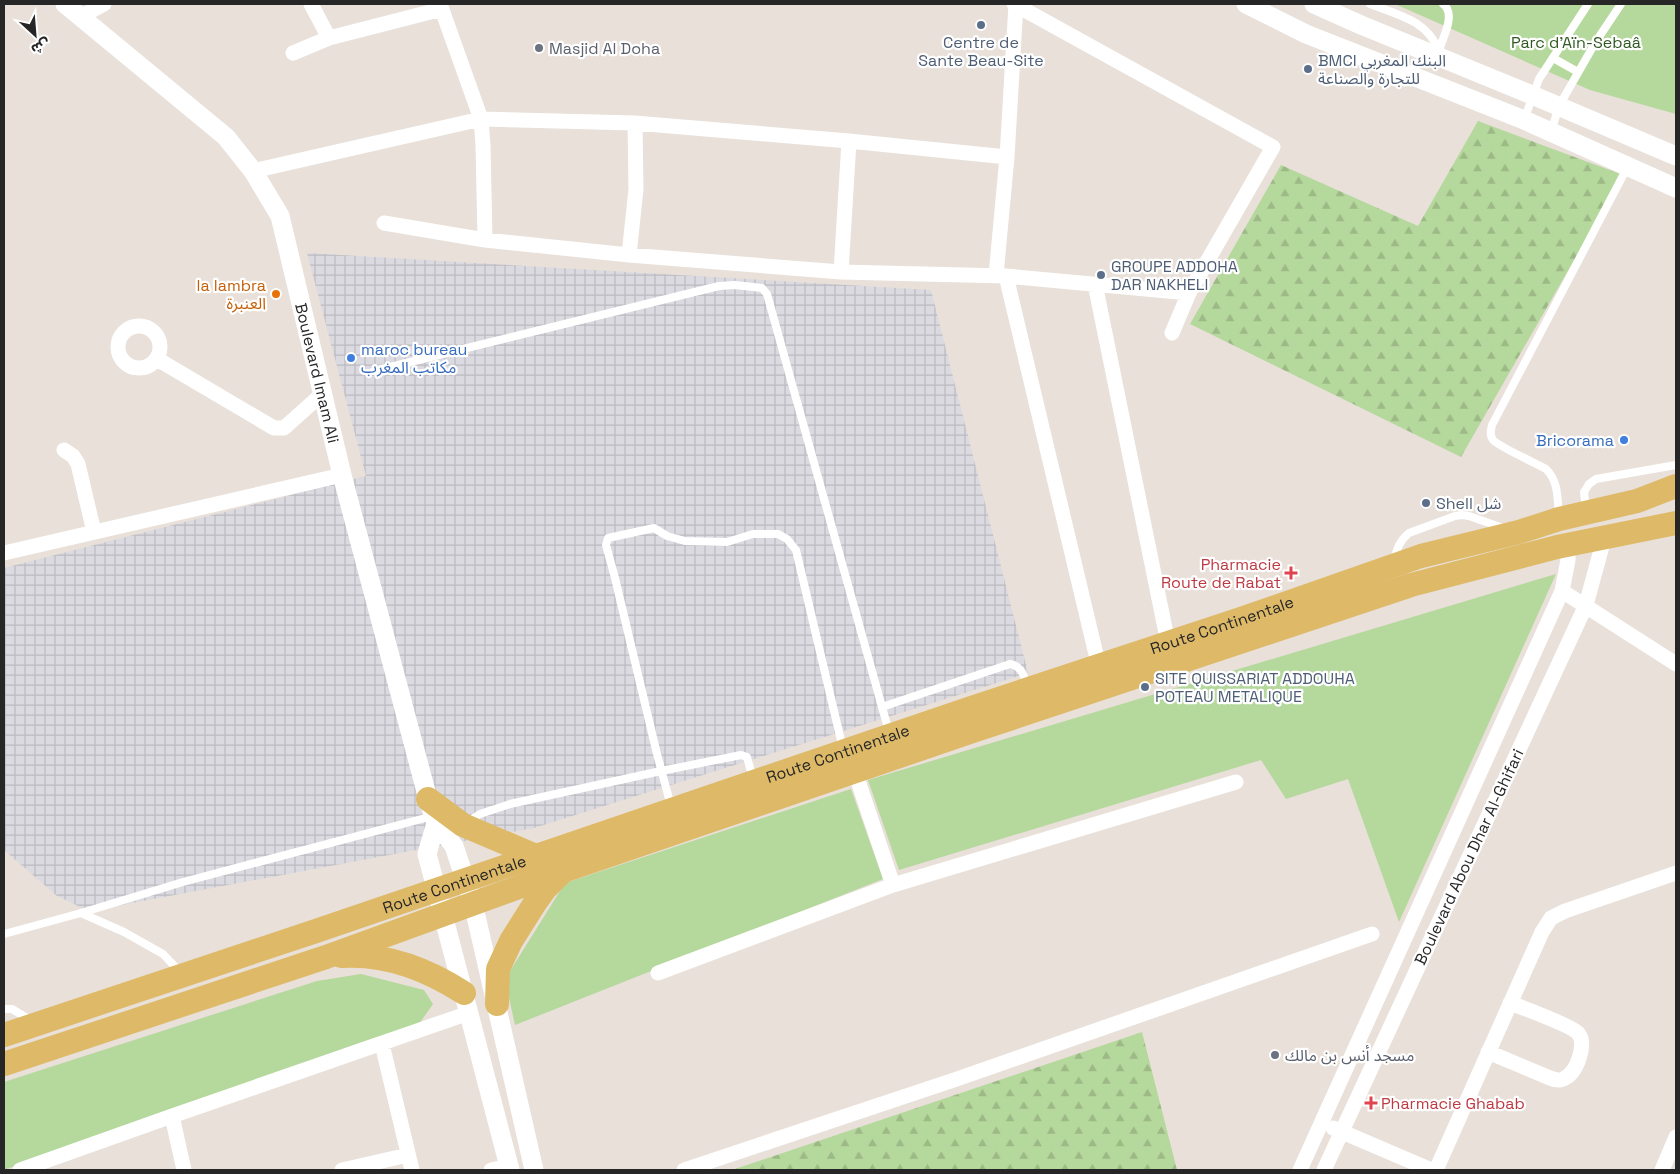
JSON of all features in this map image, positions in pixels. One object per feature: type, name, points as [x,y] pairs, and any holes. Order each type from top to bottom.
[{"type":"main road","name":"Route Continentale","points":[[4,1035],[754,783],[850,762],[891,736],[1168,644],[1421,556],[1517,533],[1559,519],[1636,501],[1676,486]]},
{"type":"main road","points":[[1636,501],[1676,496]]},
{"type":"main road","name":"Route Continentale","points":[[4,1064],[326,957],[563,871],[850,762],[1411,585],[1557,547],[1610,538],[1676,523]]},
{"type":"main road","name":"Route Continentale","points":[[1610,538],[1632,539],[1676,536]]},
{"type":"main road","points":[[432,813],[536,856]]},
{"type":"main road","points":[[497,1004],[498,969],[511,941],[545,889],[563,871]]},
{"type":"main road","points":[[326,957],[368,956],[402,963],[428,972],[446,982],[467,1003]]},
{"type":"street","name":"Boulevard Imam Ali","points":[[65,4],[226,137],[253,171],[280,216],[342,475],[432,813]]},
{"type":"street","points":[[80,17],[104,4]]},
{"type":"street","points":[[310,4],[329,38]]},
{"type":"street","points":[[1098,667],[1001,276],[1015,4],[1273,147],[1189,293],[1172,333]]},
{"type":"street","points":[[1246,4],[1322,41],[1524,120],[1676,188]]},
{"type":"street","points":[[1314,4],[1438,54],[1676,156]]},
{"type":"street","points":[[293,53],[329,38],[441,6],[481,119],[485,240]]},
{"type":"street","points":[[253,171],[481,119],[635,123],[849,141],[1007,157]]},
{"type":"street","points":[[629,255],[636,189],[635,123]]},
{"type":"street","points":[[841,272],[849,141]]},
{"type":"street","points":[[384,224],[485,240],[629,255],[841,272],[1001,276],[1189,293]]},
{"type":"street","points":[[1095,284],[1168,644]]},
{"type":"street","points":[[157,359],[274,428],[284,428],[322,394]]},
{"type":"street","points":[[64,450],[73,456],[78,464],[94,532]]},
{"type":"street","points":[[4,553],[342,475]]},
{"type":"street","name":"Boulevard Abou Dhar Al-Ghifari","points":[[1324,1170],[1586,605],[1610,538]]},
{"type":"street","name":"Boulevard Abou Dhar Al-Ghifari","points":[[1300,1170],[1562,591],[1568,560],[1568,546]]},
{"type":"street","points":[[1562,591],[1676,664]]},
{"type":"street","points":[[850,762],[893,885]]},
{"type":"street","points":[[658,973],[893,885],[1236,782]]},
{"type":"street","points":[[432,813],[454,846],[473,903],[534,1170]]},
{"type":"street","points":[[432,813],[427,854],[467,1003],[503,1169]]},
{"type":"street","points":[[1436,1170],[1542,932],[1552,918],[1565,910],[1676,873]]},
{"type":"street","points":[[684,1170],[954,1080],[1372,934]]},
{"type":"street","points":[[20,1170],[382,1044],[467,1003]]},
{"type":"street","points":[[1488,1052],[1555,1080],[1565,1078],[1573,1070],[1582,1045],[1581,1039],[1576,1032],[1510,1003]]},
{"type":"street","points":[[382,1044],[412,1170]]},
{"type":"street","points":[[172,1116],[184,1170]]},
{"type":"street","points":[[1322,1123],[1431,1170]]},
{"type":"street","points":[[1662,1170],[1676,1137]]},
{"type":"street","points":[[342,1170],[408,1155]]},
{"type":"lane","points":[[1370,4],[1421,25],[1432,36],[1438,54]]},
{"type":"lane","points":[[1438,54],[1449,18],[1448,8],[1443,4]]},
{"type":"lane","points":[[1524,120],[1532,95],[1540,79],[1588,4]]},
{"type":"lane","points":[[1551,132],[1559,106],[1621,4]]},
{"type":"lane","points":[[1553,58],[1578,72]]},
{"type":"lane","points":[[1559,519],[1556,483],[1552,475],[1546,469],[1500,445],[1493,440],[1490,432],[1628,166]]},
{"type":"lane","points":[[374,371],[719,286],[735,285],[762,288],[767,294],[891,736]]},
{"type":"lane","points":[[1587,512],[1584,492],[1589,484],[1596,479],[1676,465]]},
{"type":"lane","points":[[1392,566],[1402,538],[1409,533],[1456,516],[1469,516],[1517,533]]},
{"type":"lane","points":[[672,811],[606,545],[608,538],[654,528],[667,536],[685,541],[727,542],[753,534],[778,534],[787,539],[796,550],[831,702],[850,762]]},
{"type":"lane","points":[[882,707],[1010,664],[1020,669],[1028,690]]},
{"type":"lane","points":[[462,825],[480,814],[510,804],[741,755],[747,757],[754,783]]},
{"type":"lane","points":[[4,934],[432,813]]},
{"type":"lane","points":[[81,913],[124,932],[163,954],[183,975]]},
{"type":"lane","points":[[4,1009],[12,1009],[36,1024]]},
{"type":"shaded area","points":[[307,253],[931,290],[1028,673],[534,828],[89,911],[57,896],[4,850],[4,568],[366,476]]},
{"type":"green space","name":"Parc d'Aïn-Sebaâ","points":[[1395,4],[1676,4],[1676,114],[1590,90]]},
{"type":"green space","points":[[1478,121],[1623,175],[1461,457],[1190,324],[1281,165],[1418,226]]},
{"type":"green space","points":[[1556,574],[1399,922],[1348,779],[1286,799],[1261,760],[899,870],[868,780]]},
{"type":"green space","points":[[851,789],[883,879],[515,1025],[505,979],[565,883]]},
{"type":"green space","points":[[361,974],[424,990],[433,1004],[419,1024],[371,1039],[4,1170],[4,1082],[317,981]]},
{"type":"green space","points":[[1142,1032],[1177,1170],[732,1170]]},
{"type":"place","name":"Centre de Sante Beau-Site","points":[[981,25]]},
{"type":"place","name":"Masjid Al Doha","points":[[539,48]]},
{"type":"place","name":"BMCI البنك المغربي للتجارة والصناعة","points":[[1308,69]]},
{"type":"place","name":"GROUPE ADDOHA DAR NAKHELI","points":[[1101,275]]},
{"type":"place","name":"la lambra العنبرة","points":[[276,294]]},
{"type":"place","name":"maroc bureau مكاتب المغرب","points":[[351,358]]},
{"type":"place","name":"Bricorama","points":[[1624,440]]},
{"type":"place","name":"Shell شل","points":[[1426,503]]},
{"type":"place","name":"Pharmacie Route de Rabat","points":[[1291,573]]},
{"type":"place","name":"SITE QUISSARIAT ADDOUHA POTEAU METALIQUE","points":[[1145,687]]},
{"type":"place","name":"مسجد أنس بن مالك","points":[[1275,1055]]},
{"type":"place","name":"Pharmacie Ghabab","points":[[1371,1103]]}]
